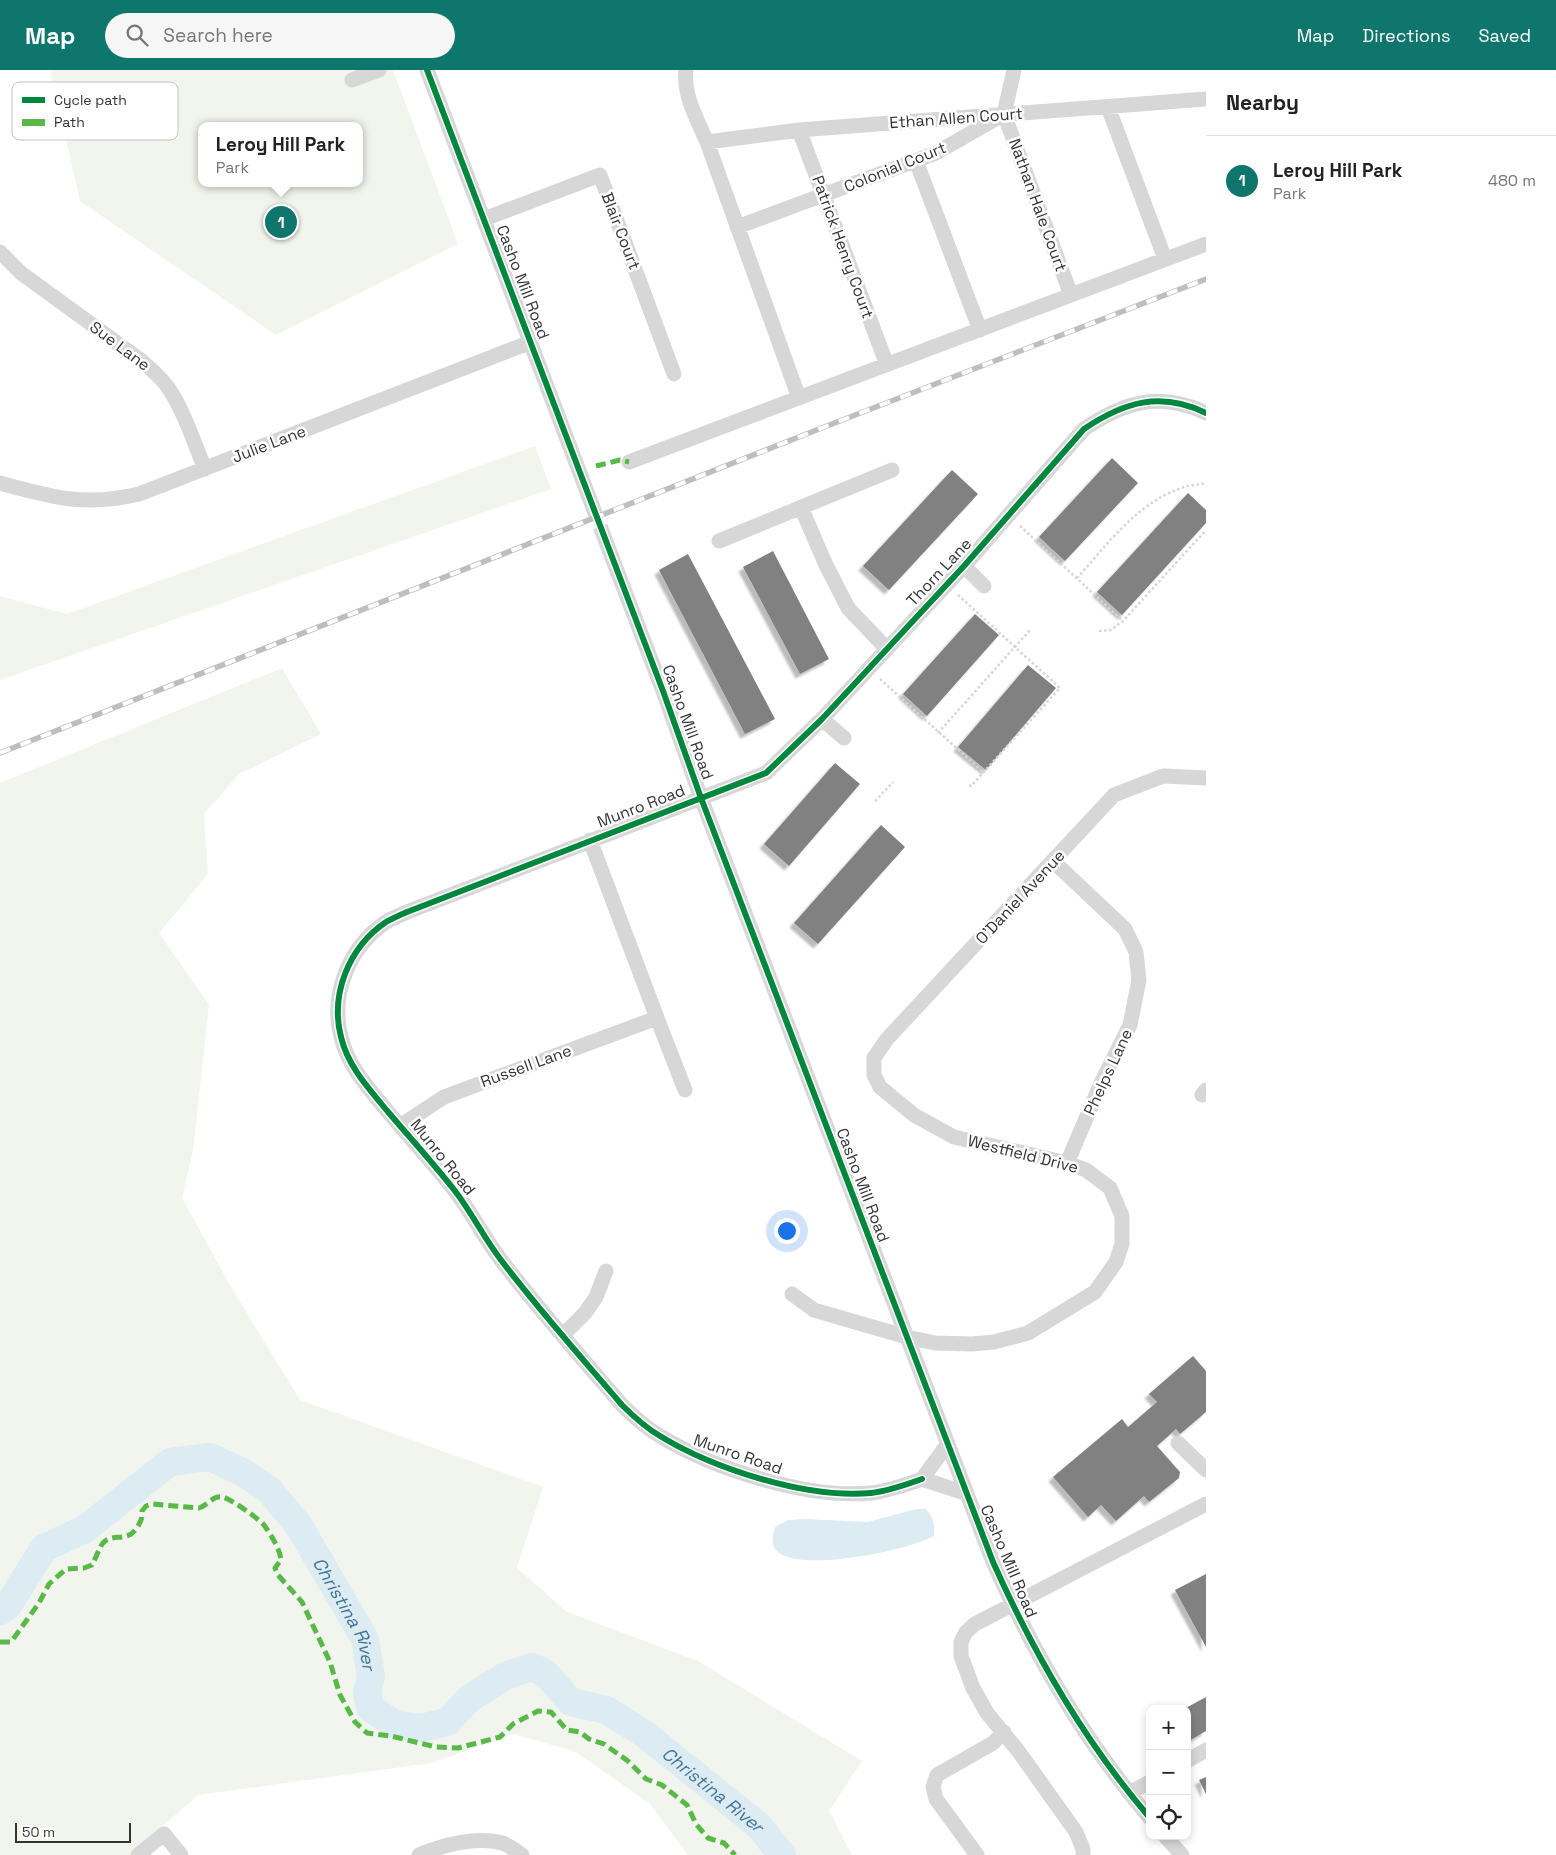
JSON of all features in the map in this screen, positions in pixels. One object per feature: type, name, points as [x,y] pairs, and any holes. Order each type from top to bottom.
[{"type":"street","points":[[352,80],[379,70]]},
{"type":"street","name":"Casho Mill Road","points":[[427,70],[592,505]]},
{"type":"street","points":[[686,70],[686,85],[690,100],[707,142],[799,398]]},
{"type":"street","points":[[1004,114],[1014,70]]},
{"type":"street","name":"Ethan Allen Court","points":[[707,142],[799,130],[1206,99]]},
{"type":"street","points":[[1108,107],[1166,260]]},
{"type":"street","name":"Colonial Court","points":[[738,227],[936,153],[1004,114]]},
{"type":"street","name":"Nathan Hale Court","points":[[1004,114],[1071,295]]},
{"type":"street","name":"Patrick Henry Court","points":[[799,130],[887,365]]},
{"type":"street","points":[[916,161],[980,330]]},
{"type":"street","name":"Blair Court","points":[[484,219],[600,175],[674,374]]},
{"type":"street","points":[[629,462],[1206,244]]},
{"type":"street","name":"Sue Lane","points":[[0,252],[21,273],[157,374],[177,403],[204,469]]},
{"type":"street","name":"Julie Lane","points":[[0,484],[60,499],[100,501],[138,494],[531,342]]},
{"type":"street","name":"Thorn Lane","points":[[701,798],[766,773],[822,719],[964,566],[1084,429],[1105,415],[1124,406],[1150,402],[1172,402],[1191,406],[1206,413]]},
{"type":"street","points":[[719,540],[892,470]]},
{"type":"street","points":[[801,507],[825,563],[848,608],[887,649]]},
{"type":"street","name":"Casho Mill Road","points":[[603,534],[663,691],[701,798],[965,1493],[1012,1604],[1065,1702],[1098,1752],[1146,1813]]},
{"type":"street","points":[[964,566],[984,586]]},
{"type":"street","points":[[822,719],[844,738]]},
{"type":"street","name":"O'Daniel Avenue","points":[[874,1075],[874,1058],[887,1039],[1114,795],[1164,776],[1206,778]]},
{"type":"street","name":"Munro Road","points":[[701,798],[406,912],[386,922],[358,948],[342,981],[338,1000],[341,1037],[346,1052],[362,1080],[454,1191],[501,1260],[562,1335],[622,1405],[638,1420],[675,1445],[712,1462],[795,1487],[837,1493],[870,1493],[894,1489],[922,1479]]},
{"type":"street","points":[[590,840],[685,1090]]},
{"type":"street","name":"Phelps Lane","points":[[1054,861],[1126,929],[1136,952],[1139,980],[1130,1025],[1067,1163]]},
{"type":"street","name":"Russell Lane","points":[[400,1126],[444,1097],[657,1018]]},
{"type":"street","name":"Westfield Drive","points":[[792,1294],[814,1310],[907,1337],[935,1342],[972,1344],[1011,1338],[1028,1333],[1095,1292],[1116,1262],[1122,1244],[1122,1216],[1110,1188],[1086,1170],[1067,1163],[954,1136],[914,1115],[880,1087],[874,1075]]},
{"type":"street","points":[[562,1335],[585,1313],[596,1298],[606,1271]]},
{"type":"street","points":[[1178,1443],[1206,1470]]},
{"type":"street","points":[[947,1445],[922,1479],[965,1493]]},
{"type":"street","points":[[1083,1855],[1083,1849],[1076,1832],[1004,1732],[987,1713],[973,1688],[961,1656],[961,1642],[966,1632],[975,1624],[1206,1504]]},
{"type":"street","points":[[977,1855],[936,1799],[933,1787],[938,1775],[993,1743],[1004,1732]]},
{"type":"street","points":[[1191,1758],[1206,1750]]},
{"type":"street","points":[[1129,1793],[1146,1784]]},
{"type":"street","points":[[138,1855],[164,1834],[181,1855]]},
{"type":"street","points":[[1169,1840],[1182,1855]]},
{"type":"street","points":[[419,1855],[442,1846],[476,1841],[502,1843],[522,1855]]},
{"type":"path","points":[[1077,578],[1132,518],[1163,496],[1180,488],[1206,483]]},
{"type":"path","points":[[1020,526],[1123,621]]},
{"type":"path","points":[[1099,631],[1111,630],[1123,621],[1206,530]]},
{"type":"path","points":[[958,595],[1060,688],[971,786],[968,783]]},
{"type":"path","points":[[938,732],[1030,630]]},
{"type":"path","points":[[880,680],[983,773]]},
{"type":"path","points":[[876,801],[893,782]]},
{"type":"shaded area","points":[[50,70],[393,70],[458,244],[276,335],[80,201],[66,140],[178,140],[178,82],[53,82]]},
{"type":"shaded area","points":[[535,446],[551,489],[0,680],[0,596],[67,614]]},
{"type":"shaded area","points":[[282,668],[321,734],[239,774],[204,814],[208,874],[159,933],[209,1005],[193,1151],[182,1198],[231,1287],[300,1400],[543,1487],[517,1568],[567,1612],[698,1661],[862,1761],[829,1811],[852,1855],[688,1855],[650,1804],[576,1752],[514,1734],[431,1763],[198,1795],[130,1855],[0,1855],[0,783]]},
{"type":"shaded area","points":[[916,1509],[926,1509],[930,1515],[933,1521],[934,1536],[902,1548],[853,1558],[804,1560],[786,1556],[775,1549],[773,1544],[775,1527],[788,1520],[868,1522]]},
{"type":"building","points":[[1112,458],[1138,483],[1065,561],[1039,537]]},
{"type":"building","points":[[952,470],[978,494],[889,590],[863,566]]},
{"type":"building","points":[[1188,493],[1206,510],[1206,523],[1122,615],[1097,592]]},
{"type":"building","points":[[773,551],[829,659],[800,674],[743,567]]},
{"type":"building","points":[[688,554],[775,719],[745,734],[659,570]]},
{"type":"building","points":[[975,614],[999,635],[927,716],[903,694]]},
{"type":"building","points":[[1028,665],[1056,688],[986,770],[958,747]]},
{"type":"building","points":[[835,763],[860,784],[789,866],[764,844]]},
{"type":"building","points":[[881,825],[905,847],[818,944],[794,923]]},
{"type":"building","points":[[1193,1356],[1206,1371],[1206,1412],[1180,1434],[1176,1429],[1157,1446],[1180,1472],[1179,1478],[1149,1502],[1144,1496],[1116,1521],[1101,1505],[1088,1517],[1053,1477],[1122,1419],[1128,1427],[1157,1402],[1149,1394]]},
{"type":"building","points":[[1206,1574],[1206,1647],[1175,1590]]},
{"type":"building","points":[[1206,1697],[1206,1731],[1191,1740],[1191,1705]]},
{"type":"building","points":[[1206,1777],[1206,1794],[1199,1780]]},
{"type":"waterway","name":"Christina River","points":[[0,1611],[7,1607],[44,1548],[85,1529],[170,1462],[210,1457],[244,1473],[269,1490],[299,1526],[365,1639],[371,1677],[367,1692],[370,1708],[396,1725],[421,1728],[447,1722],[470,1698],[505,1676],[532,1667],[545,1673],[571,1702],[606,1710],[642,1732],[759,1826],[782,1855]]},
{"type":"tunnel","points":[[592,505],[603,534]]},
{"type":"railway","points":[[0,753],[814,431],[1206,279]]},
{"type":"marked path","points":[[596,466],[620,460],[629,462]]},
{"type":"marked path","points":[[0,1642],[11,1642],[39,1603],[49,1584],[66,1569],[84,1568],[92,1565],[103,1543],[111,1538],[130,1535],[140,1522],[142,1511],[146,1506],[152,1504],[199,1508],[216,1497],[223,1497],[257,1518],[272,1538],[279,1551],[281,1560],[275,1568],[278,1575],[302,1602],[330,1662],[340,1695],[355,1722],[367,1733],[391,1736],[436,1747],[458,1748],[500,1737],[513,1724],[538,1711],[551,1712],[567,1730],[580,1732],[589,1739],[604,1744],[628,1761],[646,1779],[662,1785],[687,1805],[696,1824],[708,1838],[724,1843],[735,1855]]},
{"type":"cycle path","points":[[427,70],[663,691],[701,798],[993,1562],[1026,1630],[1062,1696],[1103,1758],[1146,1813]]},
{"type":"cycle path","points":[[922,1479],[871,1493],[846,1494],[790,1486],[762,1479],[707,1460],[660,1436],[640,1422],[622,1405],[530,1297],[495,1252],[455,1191],[374,1096],[354,1068],[344,1048],[338,1021],[338,1004],[341,988],[353,958],[362,944],[373,932],[391,919],[766,773],[822,719],[964,566],[1084,429],[1113,412],[1128,406],[1158,401],[1173,402],[1206,413]]},
{"type":"place","name":"Leroy Hill Park","points":[[281,222]]}]
